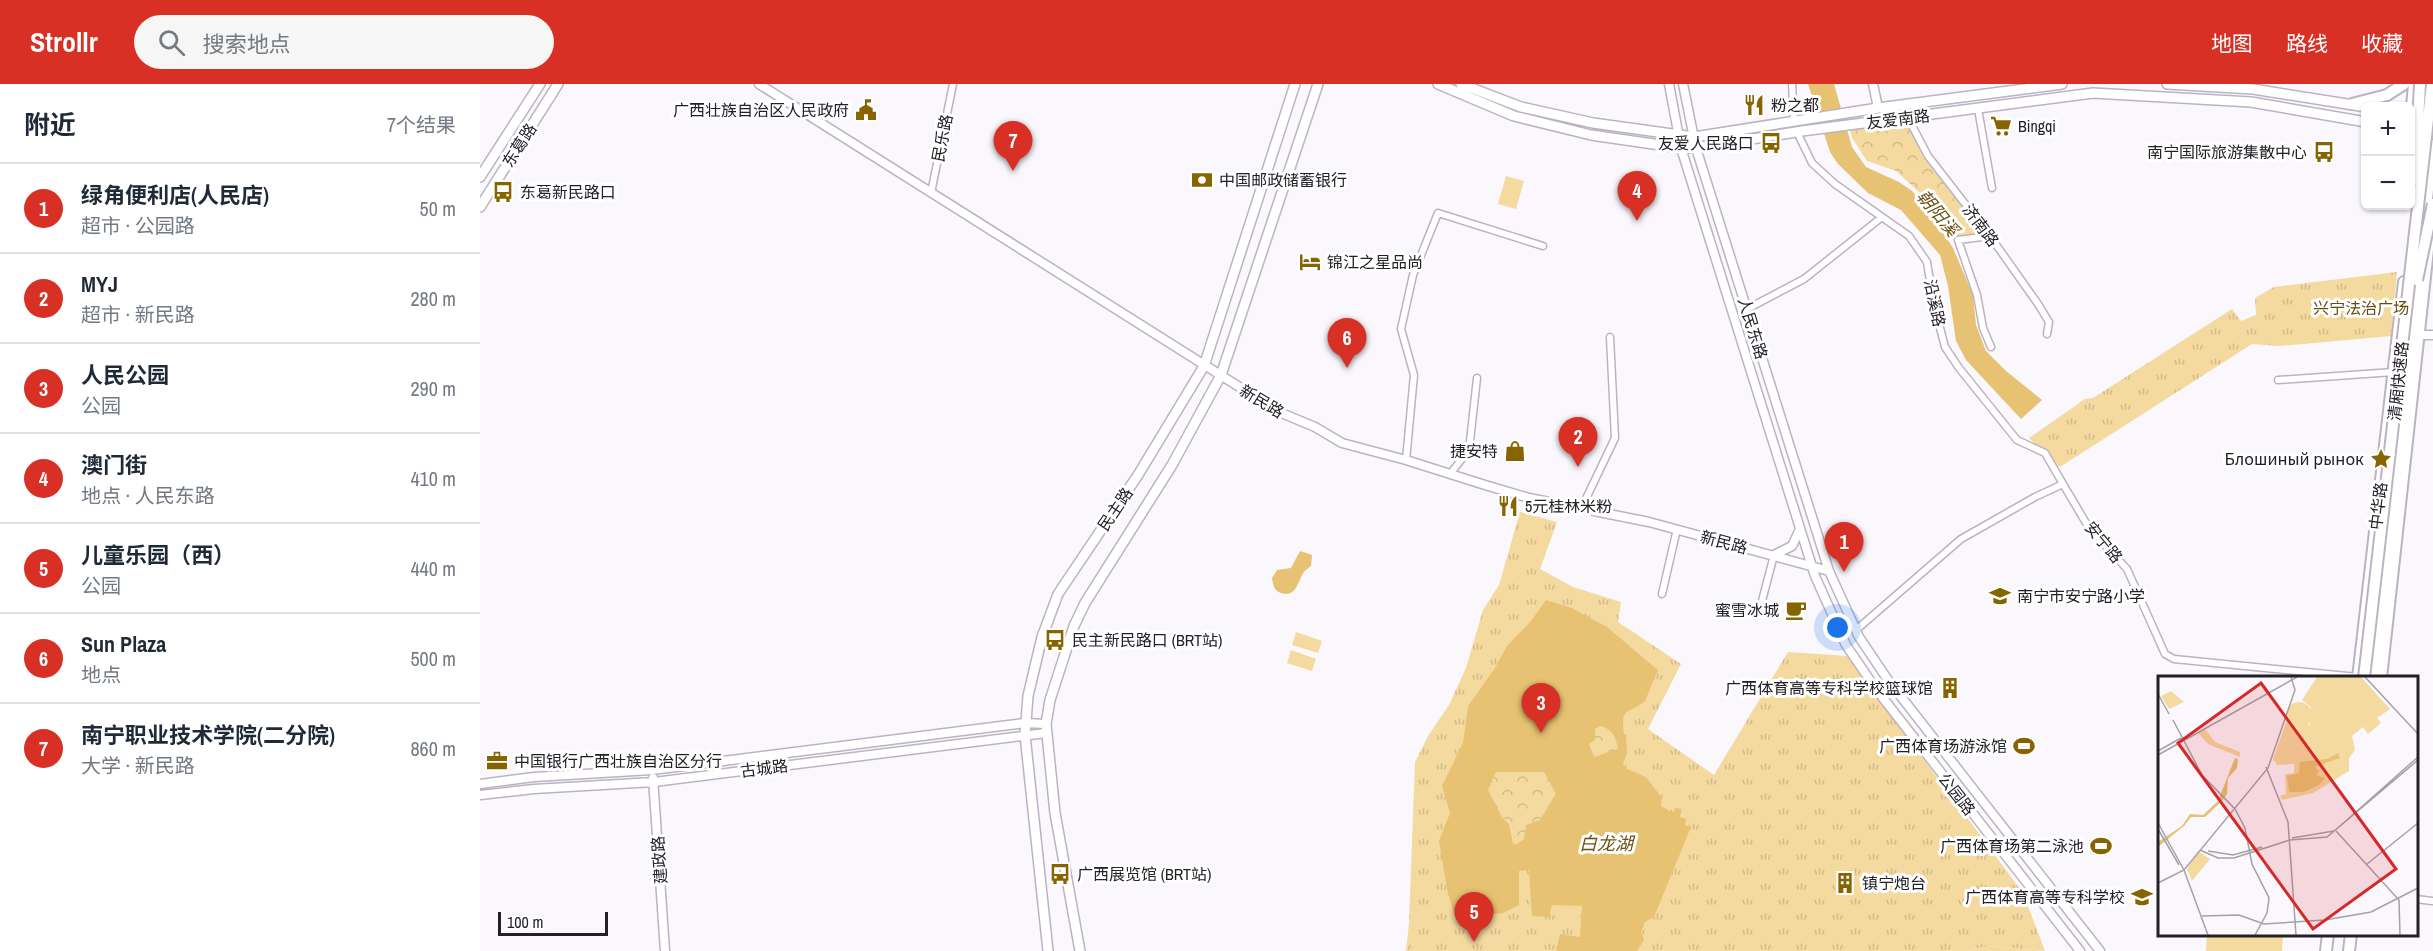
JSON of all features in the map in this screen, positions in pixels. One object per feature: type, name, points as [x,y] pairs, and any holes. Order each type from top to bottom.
[{"type":"highway","points":[[2352,104],[2387,95],[2404,84]]},
{"type":"highway","points":[[2412,102],[2414,84]]},
{"type":"highway","points":[[2414,276],[2420,84]]},
{"type":"highway","name":"中华路","points":[[2360,676],[2394,372],[2416,134],[2428,123],[2427,84]]},
{"type":"highway","name":"清厢快速路","points":[[2373,676],[2432,84]]},
{"type":"highway","name":"清厢快速路","points":[[2360,676],[2433,146]]},
{"type":"highway","points":[[2414,276],[2433,202]]},
{"type":"highway","name":"中华路","points":[[2381,676],[2433,202]]},
{"type":"highway","points":[[2326,951],[2328,936]]},
{"type":"highway","points":[[2332,951],[2334,936]]},
{"type":"highway","points":[[2345,936],[2346,951]]},
{"type":"highway","points":[[2346,951],[2350,936]]},
{"type":"main road","name":"东葛路","points":[[480,177],[540,84]]},
{"type":"main road","name":"东葛路","points":[[480,207],[558,84]]},
{"type":"main road","name":"新民路","points":[[759,84],[1204,366],[1279,412],[1315,427],[1342,443],[1529,498],[1582,507],[1677,529],[1829,571]]},
{"type":"main road","name":"民主路","points":[[1048,951],[1025,735],[1028,696],[1042,637],[1058,594],[1138,475],[1204,366],[1295,84]]},
{"type":"main road","name":"民主路","points":[[1080,951],[1055,813],[1046,729],[1053,690],[1074,626],[1085,603],[1172,465],[1221,375],[1318,84]]},
{"type":"main road","name":"友爱南路","points":[[1438,84],[1514,116],[1591,135],[1682,148],[1696,148],[1978,109],[2094,88],[2251,102],[2361,121]]},
{"type":"main road","name":"友爱南路","points":[[1461,84],[1521,107],[1593,123],[1694,137],[1878,108],[2062,84]]},
{"type":"main road","name":"人民东路","points":[[1669,84],[1682,148],[1812,566]]},
{"type":"main road","name":"人民东路","points":[[1683,84],[1696,148],[1829,571]]},
{"type":"main road","points":[[1873,84],[1878,108]]},
{"type":"main road","points":[[2167,84],[2253,89],[2361,106]]},
{"type":"main road","points":[[2416,134],[2433,138]]},
{"type":"main road","points":[[2420,335],[2433,335]]},
{"type":"main road","points":[[1774,555],[1792,546],[1800,529]]},
{"type":"main road","name":"公园路","points":[[1812,566],[1846,645],[1876,689],[2080,951]]},
{"type":"main road","name":"公园路","points":[[1829,571],[1856,630],[1888,680],[2100,951]]},
{"type":"main road","name":"古城路","points":[[480,784],[534,777],[652,770],[1025,723],[1046,729]]},
{"type":"main road","name":"古城路","points":[[480,795],[534,789],[654,782],[1025,735],[1046,729]]},
{"type":"main road","name":"建政路","points":[[652,770],[664,951]]},
{"type":"street","name":"民乐路","points":[[931,193],[953,84]]},
{"type":"street","points":[[1792,84],[1797,120]]},
{"type":"street","points":[[1978,109],[1992,188]]},
{"type":"street","name":"济南路","points":[[1908,118],[1928,156],[1990,236],[2049,322],[2047,334]]},
{"type":"street","name":"沿溪路","points":[[1799,132],[1812,163],[1835,184],[1909,236],[1927,262],[1933,301],[1945,347],[2017,440],[2045,453],[2063,484]]},
{"type":"street","points":[[1406,460],[1414,375],[1401,329],[1413,275],[1438,213],[1543,246]]},
{"type":"street","points":[[1747,309],[1804,279],[1882,217]]},
{"type":"street","points":[[1990,236],[1958,240],[1977,295],[1983,328],[1991,347]]},
{"type":"street","points":[[1582,507],[1615,438],[1610,337]]},
{"type":"street","points":[[2278,380],[2394,372]]},
{"type":"street","points":[[1450,474],[1469,450],[1477,378]]},
{"type":"street","points":[[1856,630],[1961,539],[2035,497],[2063,484]]},
{"type":"street","name":"安宁路","points":[[2063,484],[2090,528],[2127,569],[2149,615],[2164,654],[2174,659],[2340,676]]},
{"type":"street","points":[[1662,594],[1677,529]]},
{"type":"street","points":[[1762,601],[1774,555]]},
{"type":"green space","points":[[1905,121],[1926,159],[1986,238],[1956,240],[1932,204],[1896,171],[1867,161],[1852,138],[1850,129]]},
{"type":"green space","points":[[1506,176],[1524,181],[1516,209],[1498,204]]},
{"type":"green space","name":"兴宁法治广场","points":[[2397,272],[2391,336],[2280,346],[2252,344],[2060,467],[2029,438],[2085,399],[2093,398],[2232,309],[2241,321],[2256,315],[2255,298],[2274,287]]},
{"type":"green space","points":[[1520,512],[1557,522],[1540,569],[1573,587],[1621,602],[1618,622],[1681,664],[1648,729],[1714,775],[1788,652],[1847,656],[2023,893],[2045,951],[1989,946],[1968,951],[1406,951],[1415,762],[1428,736],[1449,705],[1466,668],[1483,610],[1499,585]]},
{"type":"green space","points":[[1296,632],[1322,641],[1318,653],[1292,645]]},
{"type":"green space","points":[[1291,650],[1316,659],[1312,671],[1287,663]]},
{"type":"green space","points":[[1600,726],[1613,734],[1618,749],[1594,758],[1589,744],[1595,740],[1595,729]]},
{"type":"green space","points":[[1496,772],[1544,772],[1556,793],[1540,820],[1517,844],[1512,844],[1488,790]]},
{"type":"green space","points":[[2207,936],[2283,936],[2282,951],[2206,951]]},
{"type":"green space","points":[[1989,946],[2046,951],[1968,951]]},
{"type":"water","points":[[1808,84],[1834,84],[1852,147],[1866,167],[1899,182],[1912,191],[1926,207],[1953,248],[1973,295],[1976,325],[1986,351],[2006,371],[2042,400],[2021,419],[1966,360],[1956,341],[1948,286],[1940,255],[1901,210],[1868,193],[1838,164],[1830,152]]},
{"type":"water","points":[[1300,551],[1312,555],[1311,566],[1304,572],[1294,591],[1286,594],[1277,591],[1272,578],[1277,570],[1291,568]]},
{"type":"water","name":"白龙湖","points":[[1546,600],[1572,608],[1607,627],[1658,670],[1645,701],[1627,712],[1623,719],[1627,753],[1623,763],[1625,768],[1646,777],[1662,798],[1661,806],[1673,813],[1676,808],[1682,809],[1680,817],[1686,819],[1685,825],[1691,827],[1654,917],[1645,922],[1641,932],[1644,940],[1637,951],[1556,951],[1560,934],[1580,937],[1582,906],[1552,905],[1549,917],[1532,916],[1529,870],[1519,871],[1519,905],[1503,913],[1456,919],[1448,894],[1439,841],[1450,813],[1442,786],[1463,743],[1468,706],[1495,668],[1507,646],[1531,621]],"holes":[[[1600,726],[1613,734],[1618,749],[1594,757],[1589,744],[1595,740],[1595,729]],[[1496,772],[1544,772],[1556,794],[1540,820],[1526,825],[1524,839],[1513,844],[1509,824],[1503,819],[1488,790]]]},
{"type":"place","name":"粉之都","points":[[1754,105]]},
{"type":"place","name":"广西壮族自治区人民政府","points":[[866,110]]},
{"type":"place","name":"Bingqi","points":[[2001,126]]},
{"type":"place","name":"友爱人民路口","points":[[1771,143]]},
{"type":"place","name":"南宁国际旅游集散中心","points":[[2324,152]]},
{"type":"place","name":"南宁职业技术学院(二分院)","points":[[1013,171]]},
{"type":"place","name":"中国邮政储蓄银行","points":[[1202,180]]},
{"type":"place","name":"东葛新民路口","points":[[503,192]]},
{"type":"place","name":"澳门街","points":[[1637,221]]},
{"type":"place","name":"锦江之星品尚","points":[[1310,262]]},
{"type":"place","name":"Sun Plaza","points":[[1347,368]]},
{"type":"place","name":"捷安特","points":[[1515,451]]},
{"type":"place","name":"Блошиный рынок","points":[[2381,459]]},
{"type":"place","name":"MYJ","points":[[1578,467]]},
{"type":"place","name":"5元桂林米粉","points":[[1508,506]]},
{"type":"place","name":"绿角便利店(人民店)","points":[[1844,572]]},
{"type":"place","name":"南宁市安宁路小学","points":[[2000,596]]},
{"type":"place","name":"蜜雪冰城","points":[[1796,610]]},
{"type":"place","name":"民主新民路口 (BRT站)","points":[[1055,640]]},
{"type":"place","name":"广西体育高等专科学校篮球馆","points":[[1950,688]]},
{"type":"place","name":"人民公园","points":[[1541,733]]},
{"type":"place","name":"广西体育场游泳馆","points":[[2024,746]]},
{"type":"place","name":"中国银行广西壮族自治区分行","points":[[497,761]]},
{"type":"place","name":"广西体育场第二泳池","points":[[2101,846]]},
{"type":"place","name":"广西展览馆 (BRT站)","points":[[1060,874]]},
{"type":"place","name":"镇宁炮台","points":[[1845,883]]},
{"type":"place","name":"广西体育高等专科学校","points":[[2142,897]]},
{"type":"place","name":"儿童乐园（西）","points":[[1474,942]]},
{"type":"water label","name":"朝阳溪","points":[[1938,213]]}]
